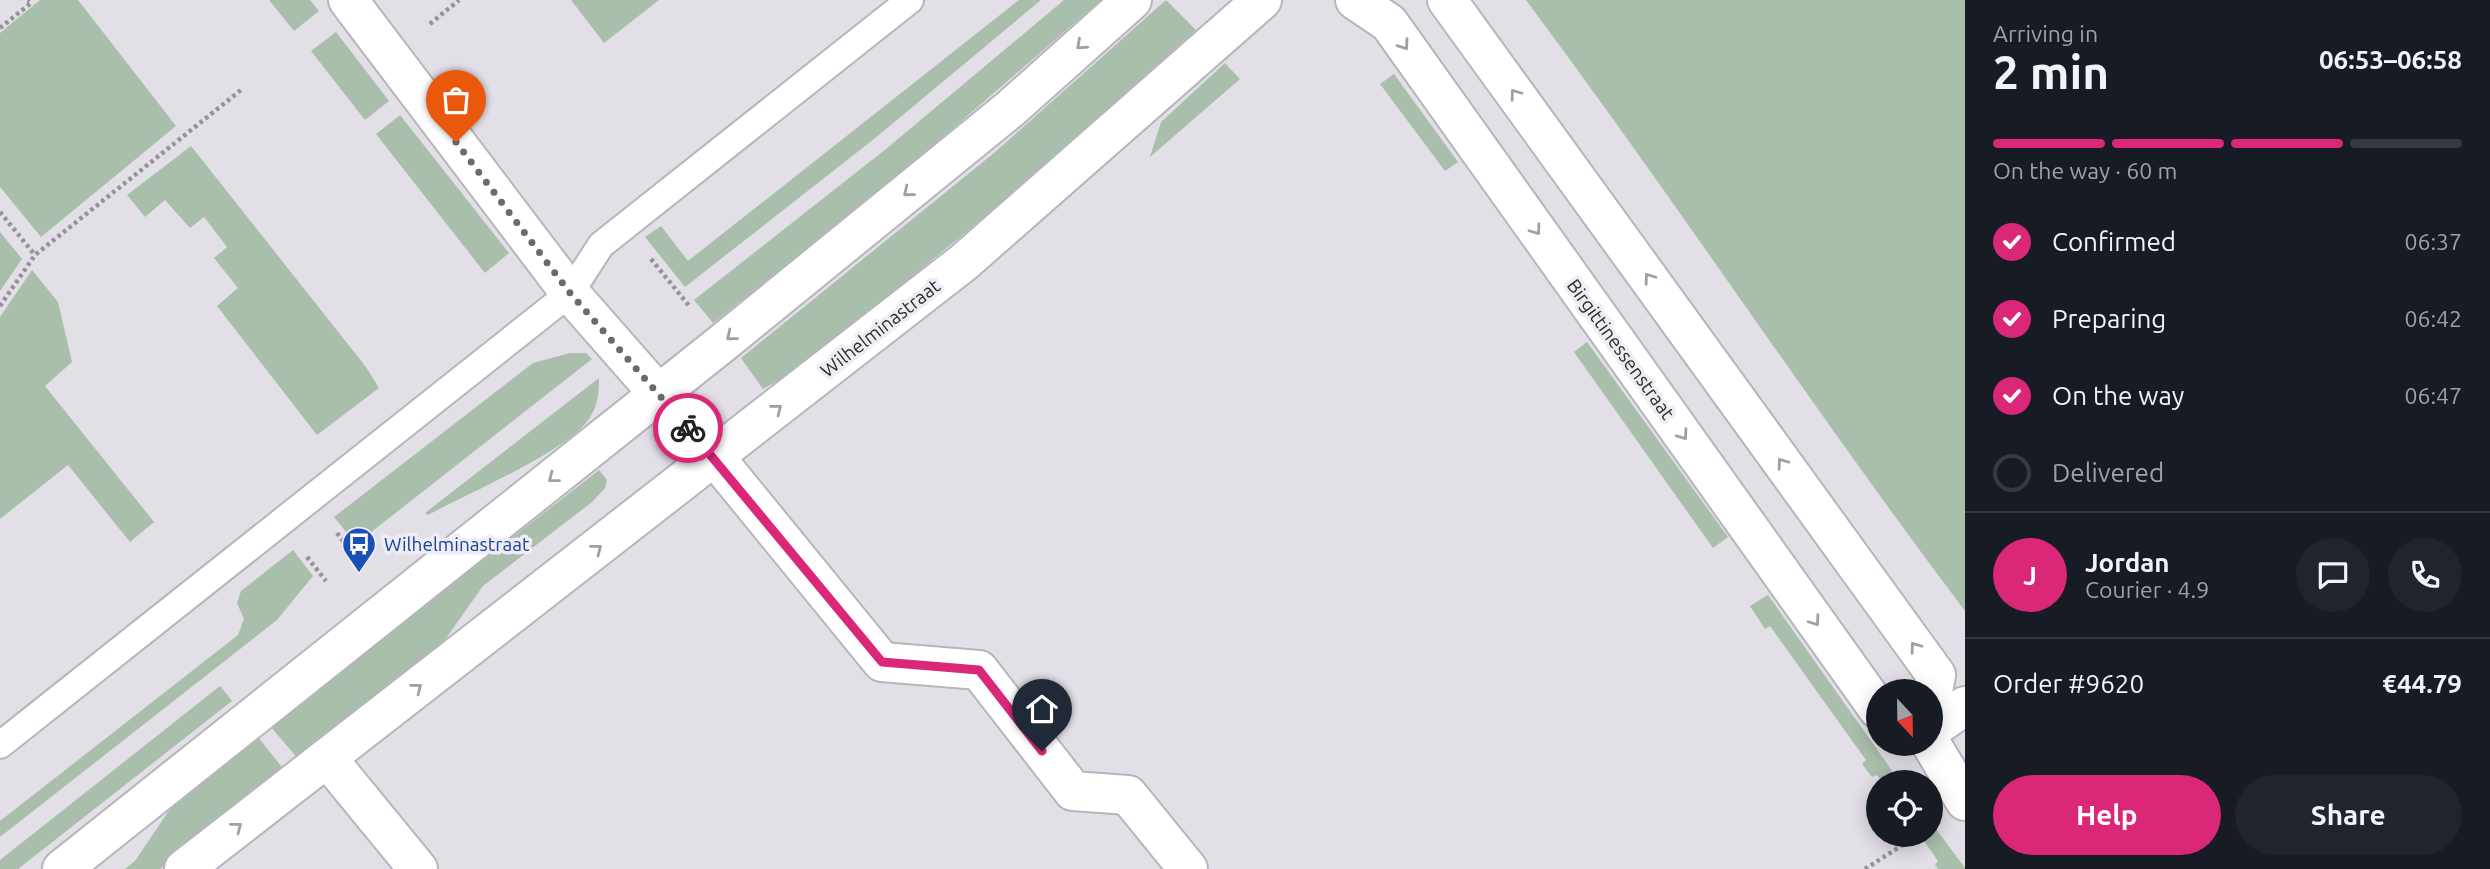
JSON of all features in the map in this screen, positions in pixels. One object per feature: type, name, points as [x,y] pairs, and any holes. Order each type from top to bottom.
[{"type":"street","points":[[348,0],[570,293],[715,458],[882,662],[979,670],[1073,791],[1128,795],[1188,869]]},
{"type":"street","points":[[62,869],[659,394],[1010,109],[1132,0]]},
{"type":"street","name":"Wilhelminastraat","points":[[184,869],[964,262],[1262,0]]},
{"type":"street","name":"Birgittinessenstraat","points":[[1355,0],[1389,23],[1866,692]]},
{"type":"street","points":[[1447,0],[1936,675],[1935,679]]},
{"type":"street","points":[[1943,721],[1965,706]]},
{"type":"street","points":[[1938,756],[1965,801]]},
{"type":"street","points":[[327,758],[418,869]]},
{"type":"lane","points":[[0,745],[570,293],[601,245],[910,0]]},
{"type":"path","points":[[0,28],[31,4],[28,0]]},
{"type":"path","points":[[0,306],[35,255],[241,90]]},
{"type":"path","points":[[0,212],[35,255]]},
{"type":"path","points":[[1865,869],[1899,847]]},
{"type":"green space","points":[[40,0],[78,0],[176,126],[41,237],[0,187],[0,33]]},
{"type":"green space","points":[[269,0],[310,0],[319,11],[294,31]]},
{"type":"green space","points":[[571,0],[659,0],[604,43]]},
{"type":"green space","points":[[1019,0],[1041,0],[874,139],[685,287],[645,237],[661,226],[688,261]]},
{"type":"green space","points":[[1064,0],[1101,0],[905,170],[713,323],[694,300],[886,149]]},
{"type":"green space","points":[[1166,0],[1196,30],[997,207],[795,371],[763,389],[741,358],[994,153]]},
{"type":"green space","points":[[1526,0],[1965,0],[1965,611],[1909,536]]},
{"type":"green space","points":[[336,32],[389,101],[365,120],[311,51]]},
{"type":"green space","points":[[1225,63],[1240,79],[1150,157],[1161,122]]},
{"type":"green space","points":[[1394,74],[1458,162],[1445,171],[1380,84]]},
{"type":"green space","points":[[400,115],[509,253],[485,273],[376,134]]},
{"type":"green space","points":[[191,146],[366,367],[379,388],[317,435],[217,306],[238,288],[214,258],[227,247],[204,217],[190,228],[165,200],[145,217],[127,195]]},
{"type":"green space","points":[[0,232],[22,259],[0,291]]},
{"type":"green space","points":[[32,270],[58,302],[72,362],[45,386],[154,522],[130,542],[68,465],[0,519],[0,317]]},
{"type":"green space","points":[[1587,342],[1728,537],[1713,548],[1574,352]]},
{"type":"green space","points":[[570,353],[586,353],[592,359],[356,544],[334,517],[533,363]]},
{"type":"green space","points":[[599,378],[594,409],[577,432],[514,472],[428,515],[425,513]]},
{"type":"green space","points":[[599,470],[607,480],[605,488],[592,502],[483,586],[437,651],[299,760],[270,726]]},
{"type":"green space","points":[[293,550],[313,576],[277,620],[0,837],[0,821],[238,635],[244,619],[237,603],[241,591]]},
{"type":"green space","points":[[1768,595],[1866,734],[1866,756],[1882,756],[1892,770],[1867,770],[1862,764],[1866,760],[1770,626],[1765,629],[1750,606]]},
{"type":"green space","points":[[220,686],[232,701],[18,869],[0,869],[0,860]]},
{"type":"green space","points":[[258,737],[285,771],[160,869],[125,869],[135,861],[174,803]]},
{"type":"green space","points":[[1943,838],[1965,869],[1938,869],[1935,865],[1938,861],[1928,847],[1943,847]]},
{"type":"way so far","points":[[456,142],[570,293],[688,428]]},
{"type":"place","name":"Wilhelminastraat","points":[[359,574]]},
{"type":"route","points":[[688,428],[882,662],[979,670],[1042,751]]}]
